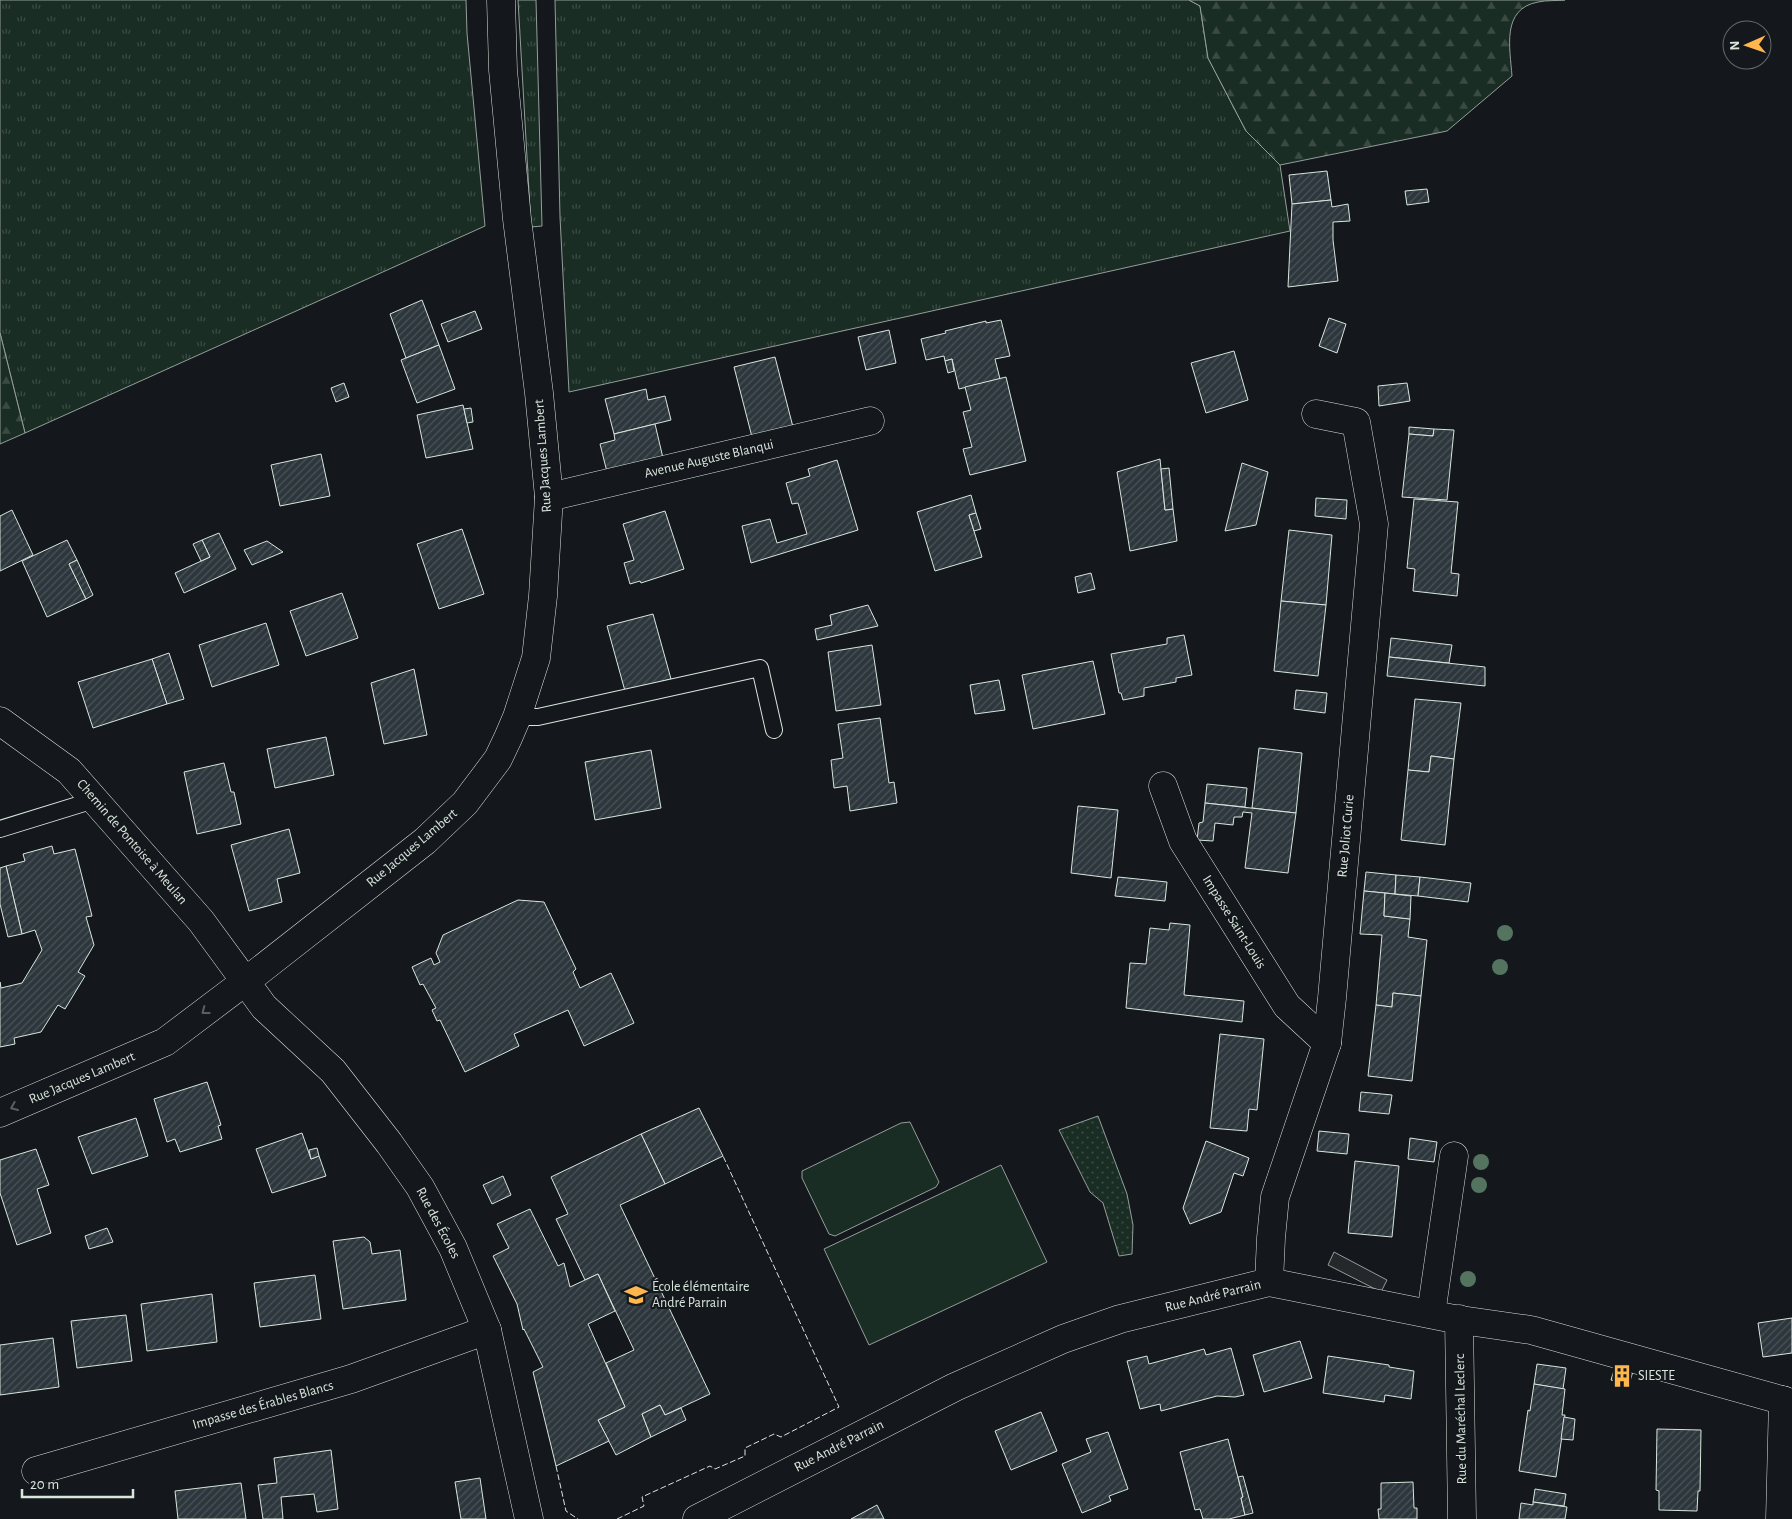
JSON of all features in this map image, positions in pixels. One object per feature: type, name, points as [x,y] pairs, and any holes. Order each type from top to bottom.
[{"type":"street","name":"Rue Jacques Lambert","points":[[0,1113],[164,1042],[244,982],[425,841],[458,809],[498,759],[517,717],[536,658],[543,596],[549,497],[539,393],[517,219],[503,70],[501,0]]},
{"type":"street","name":"Rue Joliot Curie","points":[[1269,1282],[1275,1197],[1327,1043],[1374,524],[1356,422],[1316,414]]},
{"type":"street","name":"Avenue Auguste Blanqui","points":[[549,497],[870,421]]},
{"type":"street","name":"Chemin de Pontoise à Meulan","points":[[0,721],[69,771],[201,921],[244,982]]},
{"type":"street","name":"Impasse Saint-Louis","points":[[1163,786],[1183,841],[1287,1006],[1327,1043]]},
{"type":"street","name":"Rue des Écoles","points":[[244,982],[264,1007],[333,1071],[420,1187],[453,1248],[487,1330],[529,1519]]},
{"type":"street","points":[[1431,1314],[1454,1156]]},
{"type":"street","name":"Rue André Parrain","points":[[697,1519],[955,1387],[1063,1339],[1120,1319],[1269,1282],[1459,1320],[1531,1330],[1787,1401]]},
{"type":"street","name":"Rue du Maréchal Leclerc","points":[[1459,1320],[1462,1519]]},
{"type":"street","name":"Impasse des Érables Blancs","points":[[36,1471],[351,1379],[487,1330]]},
{"type":"street","points":[[1780,1519],[1787,1401]]},
{"type":"lane","points":[[517,717],[538,717],[760,668],[774,730]]},
{"type":"lane","points":[[0,829],[94,800]]},
{"type":"green space","points":[[0,0],[466,0],[467,33],[485,226],[25,433],[0,333]]},
{"type":"green space","points":[[518,0],[536,0],[542,226],[531,227]]},
{"type":"green space","points":[[555,0],[1189,0],[1200,6],[1208,58],[1246,131],[1280,165],[1290,231],[569,392],[560,217]]},
{"type":"green space","points":[[1189,0],[1565,0],[1538,2],[1526,6],[1518,13],[1510,31],[1512,76],[1447,131],[1280,165],[1246,131],[1208,58],[1200,6]]},
{"type":"green space","points":[[0,333],[25,433],[0,444]]},
{"type":"green space","points":[[1098,1116],[1127,1194],[1133,1225],[1132,1254],[1119,1256],[1103,1203],[1090,1192],[1059,1130]]},
{"type":"green space","points":[[910,1122],[939,1182],[936,1187],[835,1236],[829,1234],[802,1178],[802,1171],[901,1123]]},
{"type":"green space","points":[[1001,1165],[1047,1262],[869,1345],[824,1249]]},
{"type":"shaded area","points":[[1334,1252],[1387,1280],[1381,1292],[1328,1265]]},
{"type":"building","points":[[1327,171],[1331,200],[1292,204],[1289,175]]},
{"type":"building","points":[[1427,189],[1429,202],[1407,205],[1405,191]]},
{"type":"building","points":[[1331,200],[1332,207],[1348,204],[1350,221],[1333,222],[1333,240],[1338,281],[1288,287],[1292,204]]},
{"type":"building","points":[[422,300],[439,345],[406,358],[390,314]]},
{"type":"building","points":[[475,311],[482,329],[448,342],[441,324]]},
{"type":"building","points":[[1329,318],[1346,324],[1337,353],[1319,346]]},
{"type":"building","points":[[1001,320],[1010,356],[995,359],[1000,379],[959,389],[952,359],[945,361],[944,356],[926,360],[921,339],[986,321],[986,323]]},
{"type":"building","points":[[889,330],[896,363],[866,370],[858,337]]},
{"type":"building","points":[[439,345],[455,389],[417,403],[401,360]]},
{"type":"building","points":[[1234,351],[1248,400],[1206,413],[1191,363]]},
{"type":"building","points":[[775,357],[793,427],[752,437],[734,367]]},
{"type":"building","points":[[952,359],[954,371],[948,373],[945,361]]},
{"type":"building","points":[[1006,377],[1026,461],[970,475],[963,449],[972,447],[963,412],[971,410],[965,387]]},
{"type":"building","points":[[344,383],[349,397],[336,402],[331,388]]},
{"type":"building","points":[[1407,383],[1410,401],[1379,406],[1378,386]]},
{"type":"building","points":[[646,389],[648,400],[665,396],[671,420],[614,434],[605,399]]},
{"type":"building","points":[[463,405],[473,449],[426,458],[417,415]]},
{"type":"building","points":[[471,408],[473,422],[467,423],[464,409]]},
{"type":"building","points":[[655,424],[663,458],[607,472],[600,444],[615,440],[614,434]]},
{"type":"building","points":[[1409,427],[1434,429],[1433,436],[1409,434]]},
{"type":"building","points":[[1434,429],[1454,430],[1447,500],[1402,497],[1409,434],[1433,436]]},
{"type":"building","points":[[321,454],[330,496],[280,506],[271,465]]},
{"type":"building","points":[[1160,459],[1165,510],[1173,509],[1177,541],[1130,551],[1117,472]]},
{"type":"building","points":[[837,460],[858,530],[751,563],[742,526],[770,519],[777,543],[807,534],[798,503],[792,504],[786,483],[810,476],[808,469]]},
{"type":"building","points":[[1242,463],[1268,472],[1256,525],[1225,531]]},
{"type":"building","points":[[1169,468],[1173,509],[1165,510],[1161,469]]},
{"type":"building","points":[[971,495],[976,513],[969,515],[982,557],[935,571],[917,512]]},
{"type":"building","points":[[1316,498],[1347,500],[1346,519],[1315,516]]},
{"type":"building","points":[[1414,499],[1458,502],[1451,573],[1459,574],[1457,596],[1413,591],[1415,569],[1407,568]]},
{"type":"building","points":[[12,510],[33,555],[0,571],[0,516]]},
{"type":"building","points":[[665,511],[684,569],[641,583],[640,581],[630,584],[624,563],[634,560],[623,524]]},
{"type":"building","points":[[976,513],[981,529],[974,531],[969,515]]},
{"type":"building","points":[[462,529],[484,594],[439,609],[417,544]]},
{"type":"building","points":[[1289,530],[1332,535],[1326,605],[1281,601]]},
{"type":"building","points":[[219,533],[236,569],[184,593],[175,573],[210,557],[202,540]]},
{"type":"building","points":[[67,540],[77,560],[69,564],[86,599],[47,617],[22,561]]},
{"type":"building","points":[[202,540],[210,557],[201,561],[193,544]]},
{"type":"building","points":[[267,541],[283,552],[252,565],[244,550]]},
{"type":"building","points":[[77,560],[93,595],[86,599],[69,564]]},
{"type":"building","points":[[1091,573],[1095,589],[1078,593],[1075,577]]},
{"type":"building","points":[[342,593],[358,638],[306,656],[290,611]]},
{"type":"building","points":[[1281,601],[1326,605],[1318,676],[1274,671]]},
{"type":"building","points":[[868,605],[878,626],[817,640],[815,629],[832,625],[830,615]]},
{"type":"building","points":[[653,614],[671,679],[625,691],[607,626]]},
{"type":"building","points":[[266,623],[279,665],[212,687],[199,645]]},
{"type":"building","points":[[1184,635],[1192,675],[1176,678],[1176,682],[1144,688],[1144,696],[1123,700],[1121,693],[1119,693],[1111,654],[1167,644],[1167,638]]},
{"type":"building","points":[[1391,638],[1452,645],[1449,663],[1389,657]]},
{"type":"building","points":[[872,645],[881,705],[836,711],[828,652]]},
{"type":"building","points":[[169,653],[184,699],[167,704],[152,659]]},
{"type":"building","points":[[1389,657],[1485,667],[1485,686],[1387,676]]},
{"type":"building","points":[[152,659],[167,704],[93,728],[78,682]]},
{"type":"building","points":[[1093,661],[1105,714],[1033,729],[1022,675]]},
{"type":"building","points":[[414,669],[427,735],[384,744],[371,683]]},
{"type":"building","points":[[999,680],[1005,710],[975,714],[970,685]]},
{"type":"building","points":[[1296,690],[1327,693],[1325,713],[1294,709]]},
{"type":"building","points":[[1415,699],[1461,703],[1454,759],[1431,756],[1429,772],[1408,770]]},
{"type":"building","points":[[880,718],[889,783],[894,782],[897,803],[850,811],[847,786],[834,788],[831,760],[843,758],[838,724]]},
{"type":"building","points":[[326,737],[334,775],[275,788],[267,749]]},
{"type":"building","points":[[1259,748],[1302,753],[1296,813],[1252,808]]},
{"type":"building","points":[[651,750],[661,808],[595,820],[585,762]]},
{"type":"building","points":[[1431,756],[1454,759],[1445,845],[1401,840],[1408,770],[1429,772]]},
{"type":"building","points":[[224,763],[231,792],[234,792],[241,824],[197,834],[184,772]]},
{"type":"building","points":[[1207,784],[1247,788],[1245,807],[1205,803]]},
{"type":"building","points":[[1205,803],[1296,813],[1288,873],[1245,868],[1252,813],[1243,812],[1242,817],[1234,817],[1233,825],[1215,823],[1213,841],[1197,840],[1199,823],[1203,822]]},
{"type":"building","points":[[1078,806],[1118,810],[1111,878],[1071,873]]},
{"type":"building","points":[[289,829],[300,873],[277,879],[282,902],[249,911],[231,845]]},
{"type":"building","points":[[52,846],[54,854],[75,849],[92,916],[86,917],[94,945],[78,972],[85,976],[65,1009],[58,1005],[41,1032],[14,1038],[15,1044],[0,1047],[0,982],[1,988],[22,983],[42,950],[35,930],[22,934],[6,866],[25,861],[23,854]]},
{"type":"building","points":[[6,866],[22,934],[8,937],[0,904],[0,868]]},
{"type":"building","points":[[1366,872],[1396,875],[1395,894],[1364,891]]},
{"type":"building","points":[[1396,875],[1420,877],[1418,896],[1395,894]]},
{"type":"building","points":[[1118,877],[1167,882],[1165,901],[1115,896]]},
{"type":"building","points":[[1420,877],[1471,883],[1468,902],[1418,896]]},
{"type":"building","points":[[1364,891],[1385,893],[1384,916],[1410,919],[1408,937],[1427,940],[1421,996],[1393,993],[1392,1007],[1376,1005],[1382,935],[1360,934]]},
{"type":"building","points":[[1385,893],[1411,896],[1410,919],[1384,916]]},
{"type":"building","points":[[518,900],[544,902],[576,969],[573,972],[580,988],[611,973],[634,1023],[584,1046],[568,1010],[514,1034],[519,1046],[465,1072],[440,1020],[437,1021],[432,1010],[436,1008],[423,984],[420,985],[412,967],[431,958],[434,965],[440,962],[436,953],[443,935]]},
{"type":"building","points":[[1170,923],[1190,925],[1184,995],[1244,1001],[1242,1022],[1126,1008],[1130,963],[1146,964],[1150,928],[1169,930]]},
{"type":"building","points":[[1393,993],[1421,996],[1412,1081],[1368,1076],[1376,1005],[1392,1007]]},
{"type":"building","points":[[1220,1034],[1264,1039],[1257,1110],[1249,1109],[1247,1131],[1210,1128]]},
{"type":"building","points":[[207,1082],[221,1125],[218,1126],[222,1139],[180,1152],[175,1139],[167,1142],[154,1099]]},
{"type":"building","points":[[1361,1092],[1392,1095],[1389,1114],[1359,1111]]},
{"type":"building","points":[[699,1108],[723,1156],[665,1184],[641,1134]]},
{"type":"building","points":[[136,1118],[148,1156],[92,1174],[78,1137]]},
{"type":"building","points":[[1319,1131],[1349,1134],[1347,1154],[1317,1151]]},
{"type":"building","points":[[302,1133],[311,1159],[319,1156],[326,1176],[272,1193],[256,1149]]},
{"type":"building","name":"École élémentaire André Parrain","points":[[641,1134],[665,1184],[620,1205],[710,1394],[665,1415],[660,1405],[642,1414],[651,1437],[616,1455],[598,1420],[625,1407],[606,1363],[634,1350],[598,1274],[585,1280],[556,1219],[568,1214],[551,1177]]},
{"type":"building","points":[[1410,1138],[1437,1142],[1434,1162],[1408,1159]]},
{"type":"building","points":[[1206,1141],[1249,1158],[1243,1176],[1234,1173],[1221,1212],[1190,1224],[1183,1208]]},
{"type":"building","points":[[317,1148],[319,1156],[311,1159],[309,1150]]},
{"type":"building","points":[[36,1149],[49,1185],[37,1189],[51,1233],[17,1245],[0,1193],[0,1160]]},
{"type":"building","points":[[1355,1161],[1399,1166],[1392,1237],[1348,1233]]},
{"type":"building","points":[[503,1176],[511,1195],[492,1204],[483,1185]]},
{"type":"building","points":[[530,1209],[558,1266],[564,1263],[570,1287],[598,1274],[615,1311],[588,1324],[625,1407],[598,1420],[609,1441],[556,1466],[533,1372],[543,1367],[523,1330],[517,1304],[493,1256],[509,1248],[497,1224]]},
{"type":"building","points":[[107,1228],[113,1242],[89,1249],[85,1236]]},
{"type":"building","points":[[364,1237],[370,1242],[372,1254],[400,1250],[406,1300],[343,1309],[333,1241]]},
{"type":"building","points":[[315,1275],[321,1319],[260,1327],[254,1283]]},
{"type":"building","points":[[212,1294],[217,1342],[147,1351],[141,1304]]},
{"type":"building","points":[[126,1315],[132,1361],[77,1368],[71,1321]]},
{"type":"building","points":[[1792,1318],[1792,1353],[1763,1357],[1758,1323]]},
{"type":"building","points":[[53,1338],[59,1387],[0,1395],[0,1345]]},
{"type":"building","points":[[1300,1341],[1312,1378],[1264,1392],[1253,1355]]},
{"type":"building","points":[[1231,1348],[1244,1395],[1235,1397],[1217,1396],[1161,1411],[1160,1404],[1140,1409],[1127,1361],[1147,1356],[1149,1364],[1204,1349],[1206,1355]]},
{"type":"building","points":[[1328,1356],[1389,1365],[1389,1367],[1414,1371],[1411,1399],[1385,1395],[1384,1402],[1323,1393]]},
{"type":"building","points":[[1537,1364],[1566,1368],[1563,1389],[1534,1384]]},
{"type":"building","name":"SIESTE","points":[[1615,1367],[1633,1371],[1629,1385],[1611,1380]]},
{"type":"building","points":[[1534,1384],[1565,1389],[1562,1415],[1565,1415],[1556,1477],[1519,1471]]},
{"type":"building","points":[[660,1405],[665,1415],[681,1408],[686,1420],[651,1437],[642,1414]]},
{"type":"building","points":[[1041,1412],[1057,1451],[1011,1470],[995,1431]]},
{"type":"building","points":[[1564,1417],[1575,1419],[1573,1440],[1561,1439]]},
{"type":"building","points":[[1657,1429],[1701,1430],[1700,1491],[1698,1491],[1697,1511],[1659,1510],[1659,1491],[1656,1490]]},
{"type":"building","points":[[1108,1432],[1128,1489],[1109,1496],[1111,1501],[1082,1513],[1062,1464],[1091,1452],[1086,1439]]},
{"type":"building","points":[[1228,1439],[1243,1497],[1241,1498],[1245,1515],[1229,1519],[1203,1519],[1200,1509],[1195,1510],[1180,1452]]},
{"type":"building","points":[[331,1450],[338,1509],[317,1512],[314,1494],[281,1497],[283,1519],[263,1519],[258,1485],[277,1483],[274,1458]]},
{"type":"building","points":[[1243,1476],[1253,1513],[1245,1515],[1238,1477]]},
{"type":"building","points":[[480,1478],[486,1519],[461,1519],[455,1482]]},
{"type":"building","points":[[1413,1482],[1414,1508],[1417,1508],[1417,1519],[1379,1519],[1378,1509],[1381,1509],[1381,1483]]},
{"type":"building","points":[[241,1483],[246,1519],[178,1519],[175,1491]]},
{"type":"building","points":[[1535,1489],[1566,1494],[1564,1506],[1533,1502]]},
{"type":"building","points":[[1533,1502],[1567,1507],[1565,1519],[1519,1519],[1521,1503],[1533,1505]]},
{"type":"building","points":[[877,1505],[884,1519],[851,1519]]},
{"type":"fence","points":[[617,1519],[644,1506],[642,1497],[710,1466],[715,1469],[745,1456],[745,1448],[774,1434],[781,1437],[839,1407],[723,1156]]},
{"type":"fence","points":[[556,1466],[566,1511],[578,1519]]},
{"type":"place","name":"École élémentaire André Parrain","points":[[636,1295]]},
{"type":"place","name":"SIESTE","points":[[1622,1376]]}]
